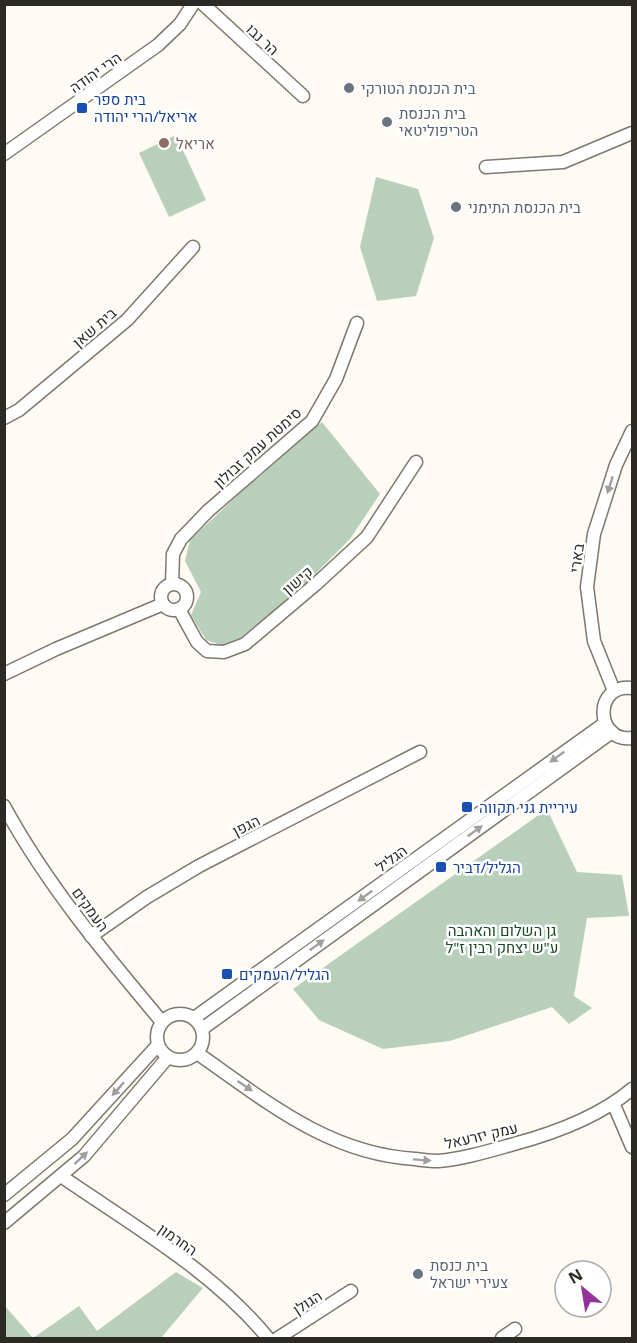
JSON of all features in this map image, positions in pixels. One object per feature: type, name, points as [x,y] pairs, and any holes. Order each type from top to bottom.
[{"type":"street","name":"הרי יהודה","points":[[4,154],[158,45],[180,24],[193,4]]},
{"type":"street","name":"הר נבו","points":[[203,4],[303,96]]},
{"type":"street","points":[[486,166],[563,162],[633,133]]},
{"type":"street","name":"בית שאן","points":[[4,418],[19,410],[127,320],[193,247]]},
{"type":"street","name":"סימטת עמק זבולון","points":[[172,584],[173,554],[181,539],[208,511],[312,421],[336,379],[357,323]]},
{"type":"street","name":"בארי","points":[[614,691],[594,641],[587,587],[594,534],[616,465],[633,431]]},
{"type":"street","name":"קישון","points":[[179,609],[197,642],[207,651],[224,652],[245,644],[367,537],[416,462]]},
{"type":"street","points":[[172,584],[180,585],[187,595],[186,603],[179,609],[170,609],[163,604],[162,591],[172,584]]},
{"type":"street","points":[[4,674],[56,649],[163,604]]},
{"type":"street","points":[[633,688],[614,691],[604,705],[608,728],[619,737],[633,738]]},
{"type":"street","name":"הגליל","points":[[198,1023],[608,728]]},
{"type":"street","name":"הגפן","points":[[91,936],[147,897],[199,866],[420,752]]},
{"type":"street","name":"העמקים","points":[[4,806],[20,834],[91,936],[162,1022]]},
{"type":"street","points":[[176,1014],[184,1014],[198,1023],[204,1038],[197,1053],[184,1060],[176,1060],[168,1057],[158,1046],[158,1029],[162,1022],[176,1014]]},
{"type":"street","points":[[4,1195],[72,1139],[158,1046]]},
{"type":"street","name":"עמק יזרעאל","points":[[197,1053],[296,1121],[344,1145],[388,1158],[438,1161],[541,1137],[614,1105],[633,1089]]},
{"type":"street","points":[[4,1223],[84,1156],[168,1057]]},
{"type":"street","points":[[614,1105],[633,1147]]},
{"type":"street","name":"החרמון","points":[[61,1176],[210,1279],[249,1314],[268,1338]]},
{"type":"street","name":"הגולן","points":[[278,1338],[351,1291]]},
{"type":"street","points":[[502,1338],[514,1329]]},
{"type":"green space","points":[[176,135],[206,200],[169,217],[139,153]]},
{"type":"green space","points":[[376,177],[418,189],[434,238],[416,296],[377,301],[360,247]]},
{"type":"green space","points":[[322,422],[380,494],[350,539],[291,598],[240,638],[221,645],[206,640],[191,615],[201,592],[185,561],[190,540]]},
{"type":"green space","name":"גן השלום והאהבה ע\"ש יצחק רבין ז\"ל","points":[[547,809],[577,872],[622,875],[629,916],[587,918],[574,996],[592,1008],[569,1024],[552,1007],[450,1041],[383,1049],[319,1020],[293,989]]},
{"type":"green space","points":[[176,1272],[203,1288],[161,1338],[33,1338],[79,1306],[97,1331]]},
{"type":"green space","points":[[5,1306],[33,1338],[5,1338]]},
{"type":"place","name":"בית הכנסת הטורקי","points":[[349,88]]},
{"type":"place","name":"בית ספר אריאל/הרי יהודה","points":[[82,108]]},
{"type":"place","name":"בית הכנסת הטריפוליטאי","points":[[387,122]]},
{"type":"place","name":"אריאל","points":[[164,143]]},
{"type":"place","name":"בית הכנסת התימני","points":[[456,207]]},
{"type":"place","name":"עיריית גני תקווה","points":[[467,807]]},
{"type":"place","name":"הגליל/דביר","points":[[441,867]]},
{"type":"place","name":"הגליל/העמקים","points":[[227,974]]},
{"type":"place","name":"בית כנסת צעירי ישראל","points":[[418,1274]]}]
